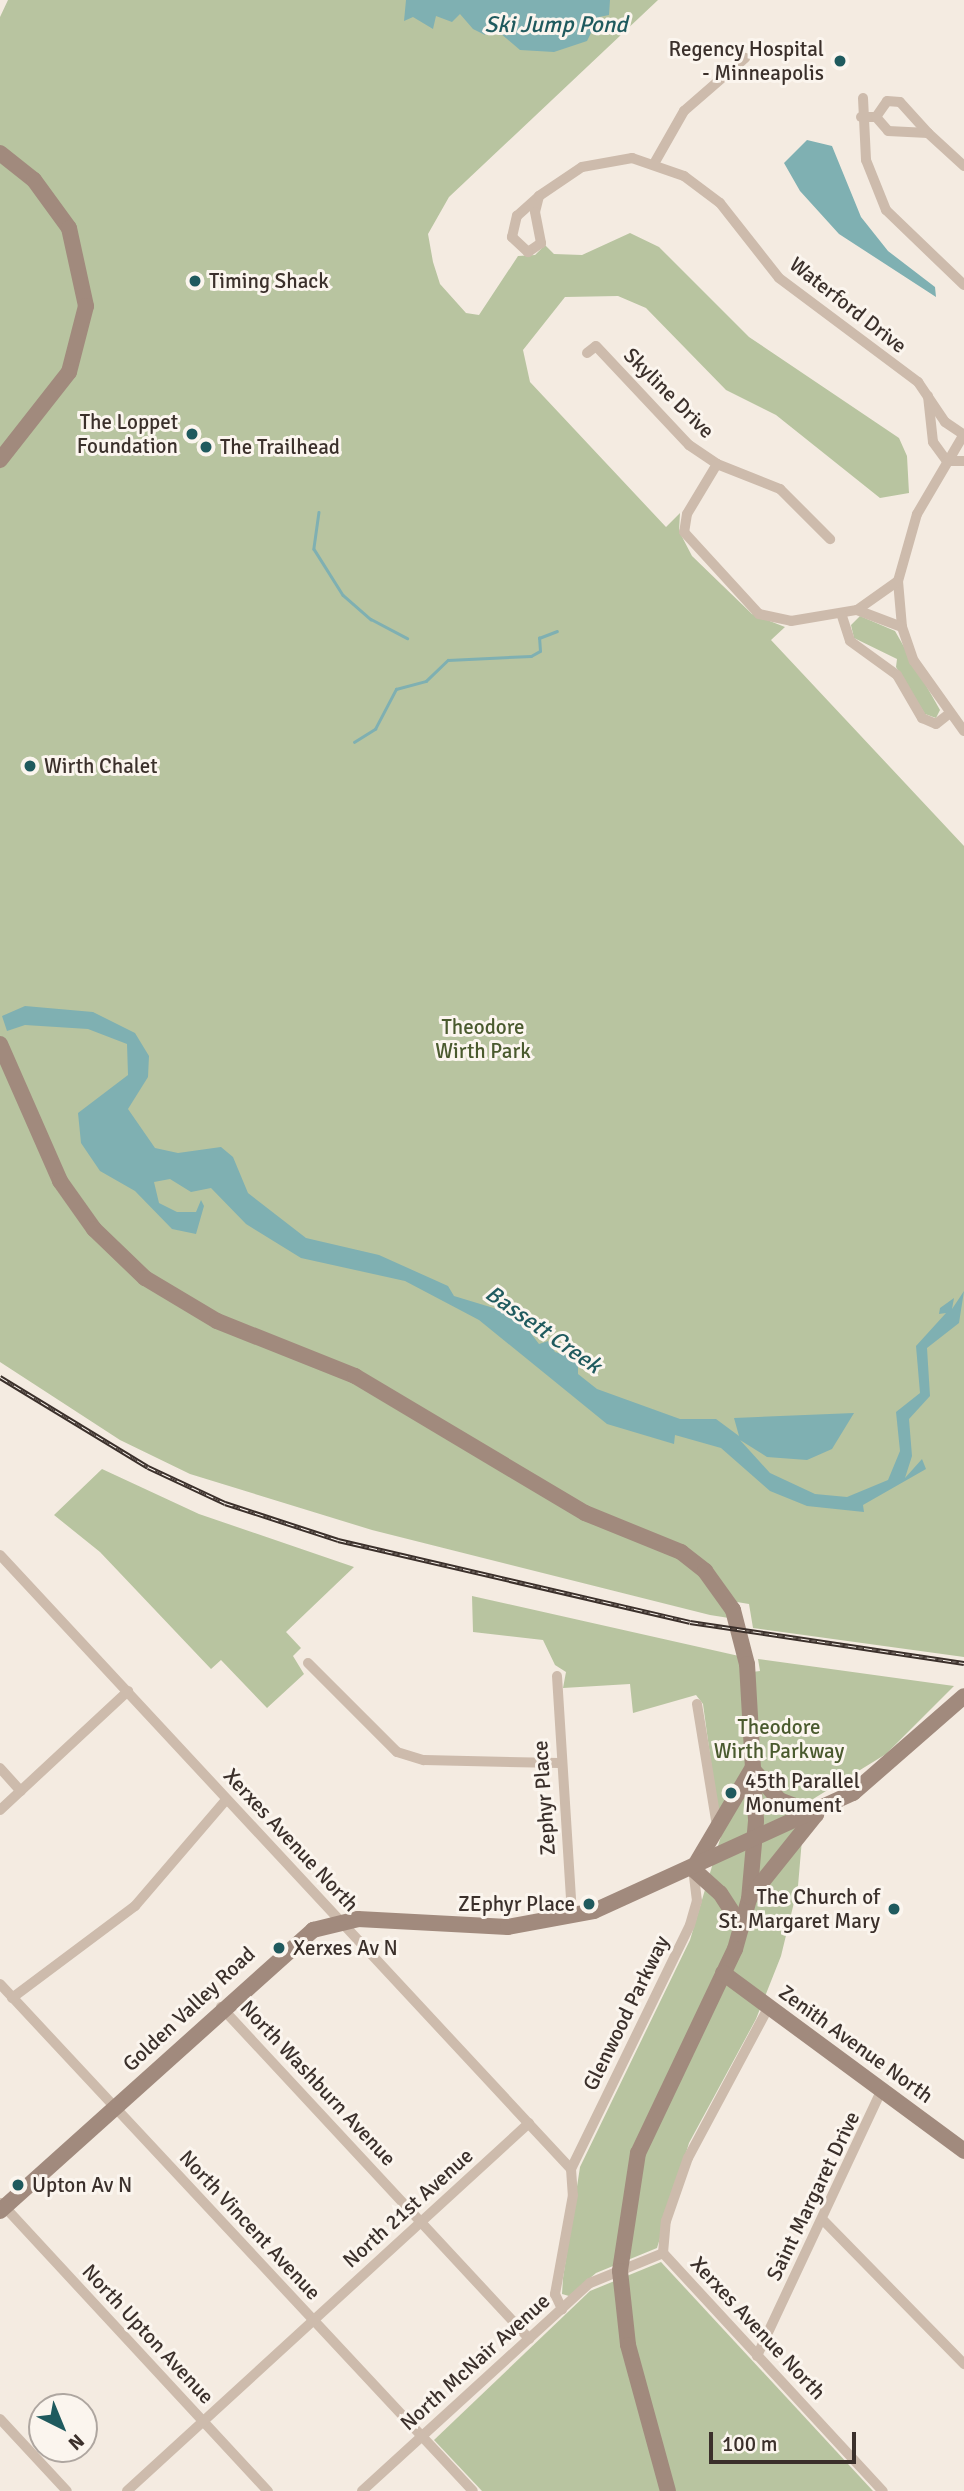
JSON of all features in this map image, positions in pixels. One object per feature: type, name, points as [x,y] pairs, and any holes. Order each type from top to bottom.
[{"type":"street","points":[[539,196],[541,243],[528,252],[514,243],[514,222],[539,196],[593,162],[655,162],[684,111],[745,58]]},
{"type":"street","points":[[863,97],[861,117],[868,171],[886,210],[964,285]]},
{"type":"street","points":[[876,117],[887,101],[900,102],[928,133],[964,166]]},
{"type":"street","points":[[861,117],[876,117],[888,131],[928,133]]},
{"type":"street","points":[[0,153],[43,189],[69,228],[86,306],[69,372],[0,460]]},
{"type":"street","name":"Waterford Drive","points":[[655,162],[713,196],[779,278],[928,394],[945,422],[964,435]]},
{"type":"street","name":"Skyline Drive","points":[[587,353],[596,345],[689,445],[717,464],[780,489],[830,538]]},
{"type":"street","points":[[928,394],[930,432],[947,461]]},
{"type":"street","points":[[964,435],[947,461],[909,534],[898,581],[902,627],[914,661],[964,731]]},
{"type":"street","points":[[947,461],[964,461]]},
{"type":"street","points":[[717,464],[687,514],[687,538],[759,614],[779,621],[858,610],[898,581]]},
{"type":"street","points":[[858,610],[902,627]]},
{"type":"street","points":[[841,613],[850,641],[897,675],[922,718],[936,723],[949,713]]},
{"type":"street","points":[[0,1044],[60,1181],[94,1229],[159,1289],[217,1321],[355,1376],[585,1513],[681,1552],[728,1601],[747,1664],[757,1840],[749,1899],[742,1927],[723,1973],[638,2153],[620,2271],[628,2345],[668,2491]]},
{"type":"street","name":"Xerxes Avenue North","points":[[0,1555],[571,2169]]},
{"type":"street","points":[[308,1663],[397,1752],[439,1761],[559,1763]]},
{"type":"street","name":"Zephyr Place","points":[[557,1676],[559,1763],[572,1917]]},
{"type":"street","points":[[0,1810],[128,1691]]},
{"type":"street","name":"Golden Valley Road","points":[[2,2207],[300,1937],[338,1920],[484,1929],[572,1917],[693,1869],[816,1814],[878,1775],[964,1696]]},
{"type":"street","points":[[697,1704],[718,1832]]},
{"type":"street","points":[[0,1768],[21,1791]]},
{"type":"street","points":[[749,1899],[816,1814],[771,1794],[753,1768]]},
{"type":"street","points":[[742,1927],[720,1893],[693,1869],[718,1832],[753,1768]]},
{"type":"street","points":[[12,1998],[135,1906],[226,1800]]},
{"type":"street","name":"Glenwood Parkway","points":[[571,2169],[690,1926],[697,1901],[693,1869]]},
{"type":"street","name":"Zenith Avenue North","points":[[723,1973],[964,2151]]},
{"type":"street","name":"North Vincent Avenue","points":[[0,1984],[473,2491]]},
{"type":"street","points":[[620,2271],[663,2253],[666,2221],[688,2158],[769,2006]]},
{"type":"street","name":"North Washburn Avenue","points":[[221,2007],[529,2339]]},
{"type":"street","name":"Saint Margaret Drive","points":[[757,2356],[823,2220],[882,2089]]},
{"type":"street","name":"North 21st Avenue","points":[[127,2491],[529,2123]]},
{"type":"street","points":[[562,2309],[555,2294],[573,2195],[571,2169]]},
{"type":"street","name":"North Upton Avenue","points":[[2,2207],[268,2491]]},
{"type":"street","points":[[823,2220],[964,2364]]},
{"type":"street","name":"Xerxes Avenue North","points":[[663,2253],[883,2491]]},
{"type":"street","name":"North McNair Avenue","points":[[362,2491],[590,2283],[620,2271]]},
{"type":"street","points":[[0,2419],[67,2491]]},
{"type":"green space","name":"Theodore Wirth Park","points":[[8,0],[658,0],[449,197],[428,234],[433,262],[440,284],[466,313],[479,315],[518,256],[535,255],[545,245],[554,254],[582,255],[630,233],[659,247],[749,337],[899,438],[907,456],[909,493],[880,498],[776,415],[726,390],[646,308],[618,296],[565,297],[523,350],[530,382],[666,527],[680,513],[679,531],[692,556],[752,614],[785,627],[771,640],[964,846],[964,1657],[753,1628],[749,1604],[719,1599],[729,1618],[710,1615],[372,1530],[190,1474],[120,1440],[0,1362],[0,17]]},
{"type":"green space","points":[[860,616],[895,631],[940,710],[936,718],[925,714],[896,667],[897,659],[854,638],[851,625]]},
{"type":"green space","points":[[102,1469],[199,1514],[354,1567],[286,1632],[301,1648],[293,1656],[304,1674],[267,1708],[221,1660],[211,1669],[100,1552],[54,1515]]},
{"type":"green space","name":"Theodore Wirth Parkway","points":[[472,1596],[739,1656],[752,1672],[760,1671],[758,1659],[954,1686],[886,1754],[805,1804],[798,1886],[781,1956],[756,2019],[689,2143],[657,2248],[596,2273],[569,2296],[562,2294],[563,2278],[580,2167],[690,1940],[721,1836],[703,1704],[696,1695],[633,1713],[630,1684],[563,1688],[566,1672],[555,1665],[543,1640],[473,1632]]},
{"type":"green space","points":[[661,2262],[873,2491],[482,2491],[434,2440],[590,2291]]},
{"type":"water","name":"Ski Jump Pond","points":[[406,0],[610,0],[609,15],[599,17],[587,41],[554,52],[520,50],[487,22],[485,35],[473,29],[460,14],[452,22],[436,16],[433,29],[413,17],[404,21]]},
{"type":"water","points":[[807,140],[832,146],[861,217],[888,251],[935,287],[936,297],[839,234],[800,191],[784,163]]},
{"type":"water","points":[[25,1006],[93,1012],[135,1033],[149,1056],[148,1077],[128,1109],[155,1148],[178,1153],[221,1147],[233,1157],[248,1193],[306,1238],[379,1255],[448,1286],[454,1296],[517,1315],[539,1344],[548,1341],[555,1352],[578,1359],[578,1374],[597,1389],[680,1419],[716,1419],[739,1436],[734,1418],[854,1413],[832,1449],[807,1460],[767,1457],[740,1440],[770,1473],[815,1494],[847,1497],[888,1480],[900,1451],[896,1412],[920,1393],[916,1346],[946,1313],[939,1314],[940,1308],[954,1298],[952,1309],[964,1291],[959,1323],[927,1348],[930,1396],[909,1419],[912,1456],[905,1478],[922,1459],[926,1469],[863,1505],[864,1512],[807,1506],[770,1491],[721,1448],[675,1435],[674,1444],[607,1424],[479,1320],[405,1281],[301,1258],[246,1224],[211,1188],[191,1192],[170,1179],[154,1182],[159,1203],[177,1212],[196,1212],[201,1200],[204,1206],[196,1234],[172,1229],[135,1191],[100,1171],[81,1143],[78,1113],[128,1075],[127,1044],[88,1029],[25,1025],[7,1031],[2,1016]]},
{"type":"waterway","points":[[319,512],[314,549],[343,595],[371,619],[407,638]]},
{"type":"waterway","points":[[354,742],[375,729],[396,689],[426,681],[448,660],[531,656],[540,651],[539,638],[557,631]]},
{"type":"railway","points":[[0,1377],[148,1467],[225,1503],[338,1540],[690,1622],[964,1663]]},
{"type":"place","name":"Regency Hospital - Minneapolis","points":[[840,61]]},
{"type":"place","name":"Timing Shack","points":[[195,281]]},
{"type":"place","name":"The Loppet Foundation","points":[[192,434]]},
{"type":"place","name":"The Trailhead","points":[[206,447]]},
{"type":"place","name":"Wirth Chalet","points":[[30,766]]},
{"type":"place","name":"45th Parallel Monument","points":[[731,1793]]},
{"type":"place","name":"ZEphyr Place","points":[[589,1904]]},
{"type":"place","name":"The Church of St. Margaret Mary","points":[[894,1909]]},
{"type":"place","name":"Xerxes Av N","points":[[279,1948]]},
{"type":"place","name":"Upton Av N","points":[[18,2185]]},
{"type":"water label","name":"Bassett Creek","points":[[543,1330]]}]
